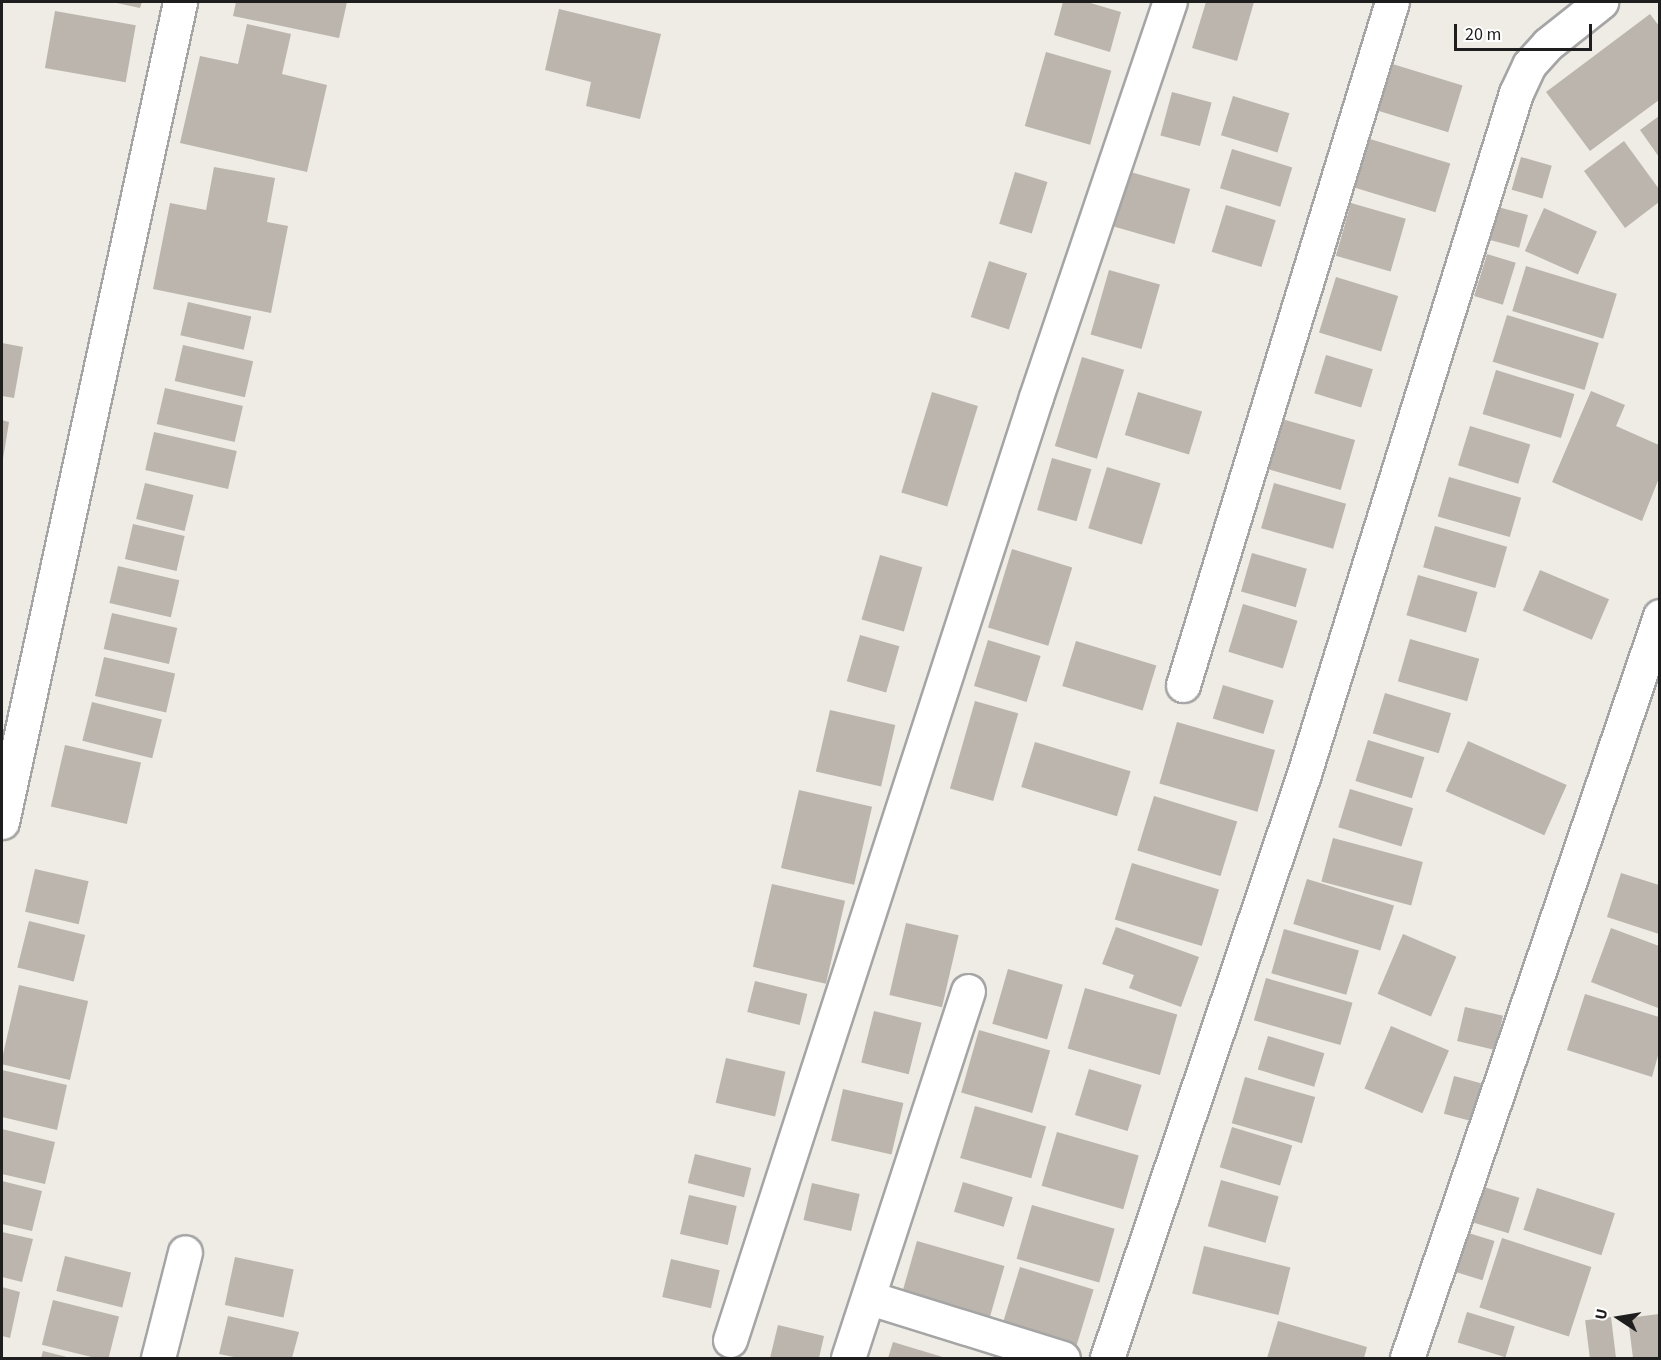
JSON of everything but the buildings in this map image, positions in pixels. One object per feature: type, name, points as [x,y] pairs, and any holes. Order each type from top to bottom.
[{"type":"street","points":[[2,822],[180,2]]},
{"type":"street","points":[[730,1340],[1036,397],[1170,2]]},
{"type":"street","points":[[1183,685],[1392,2]]},
{"type":"street","points":[[1107,1359],[1304,774],[1516,93],[1529,65],[1548,44],[1601,2]]},
{"type":"street","points":[[1407,1359],[1659,616]]},
{"type":"street","points":[[848,1359],[870,1298],[968,991]]},
{"type":"street","points":[[158,1359],[186,1252]]},
{"type":"street","points":[[870,1298],[1063,1359]]}]
